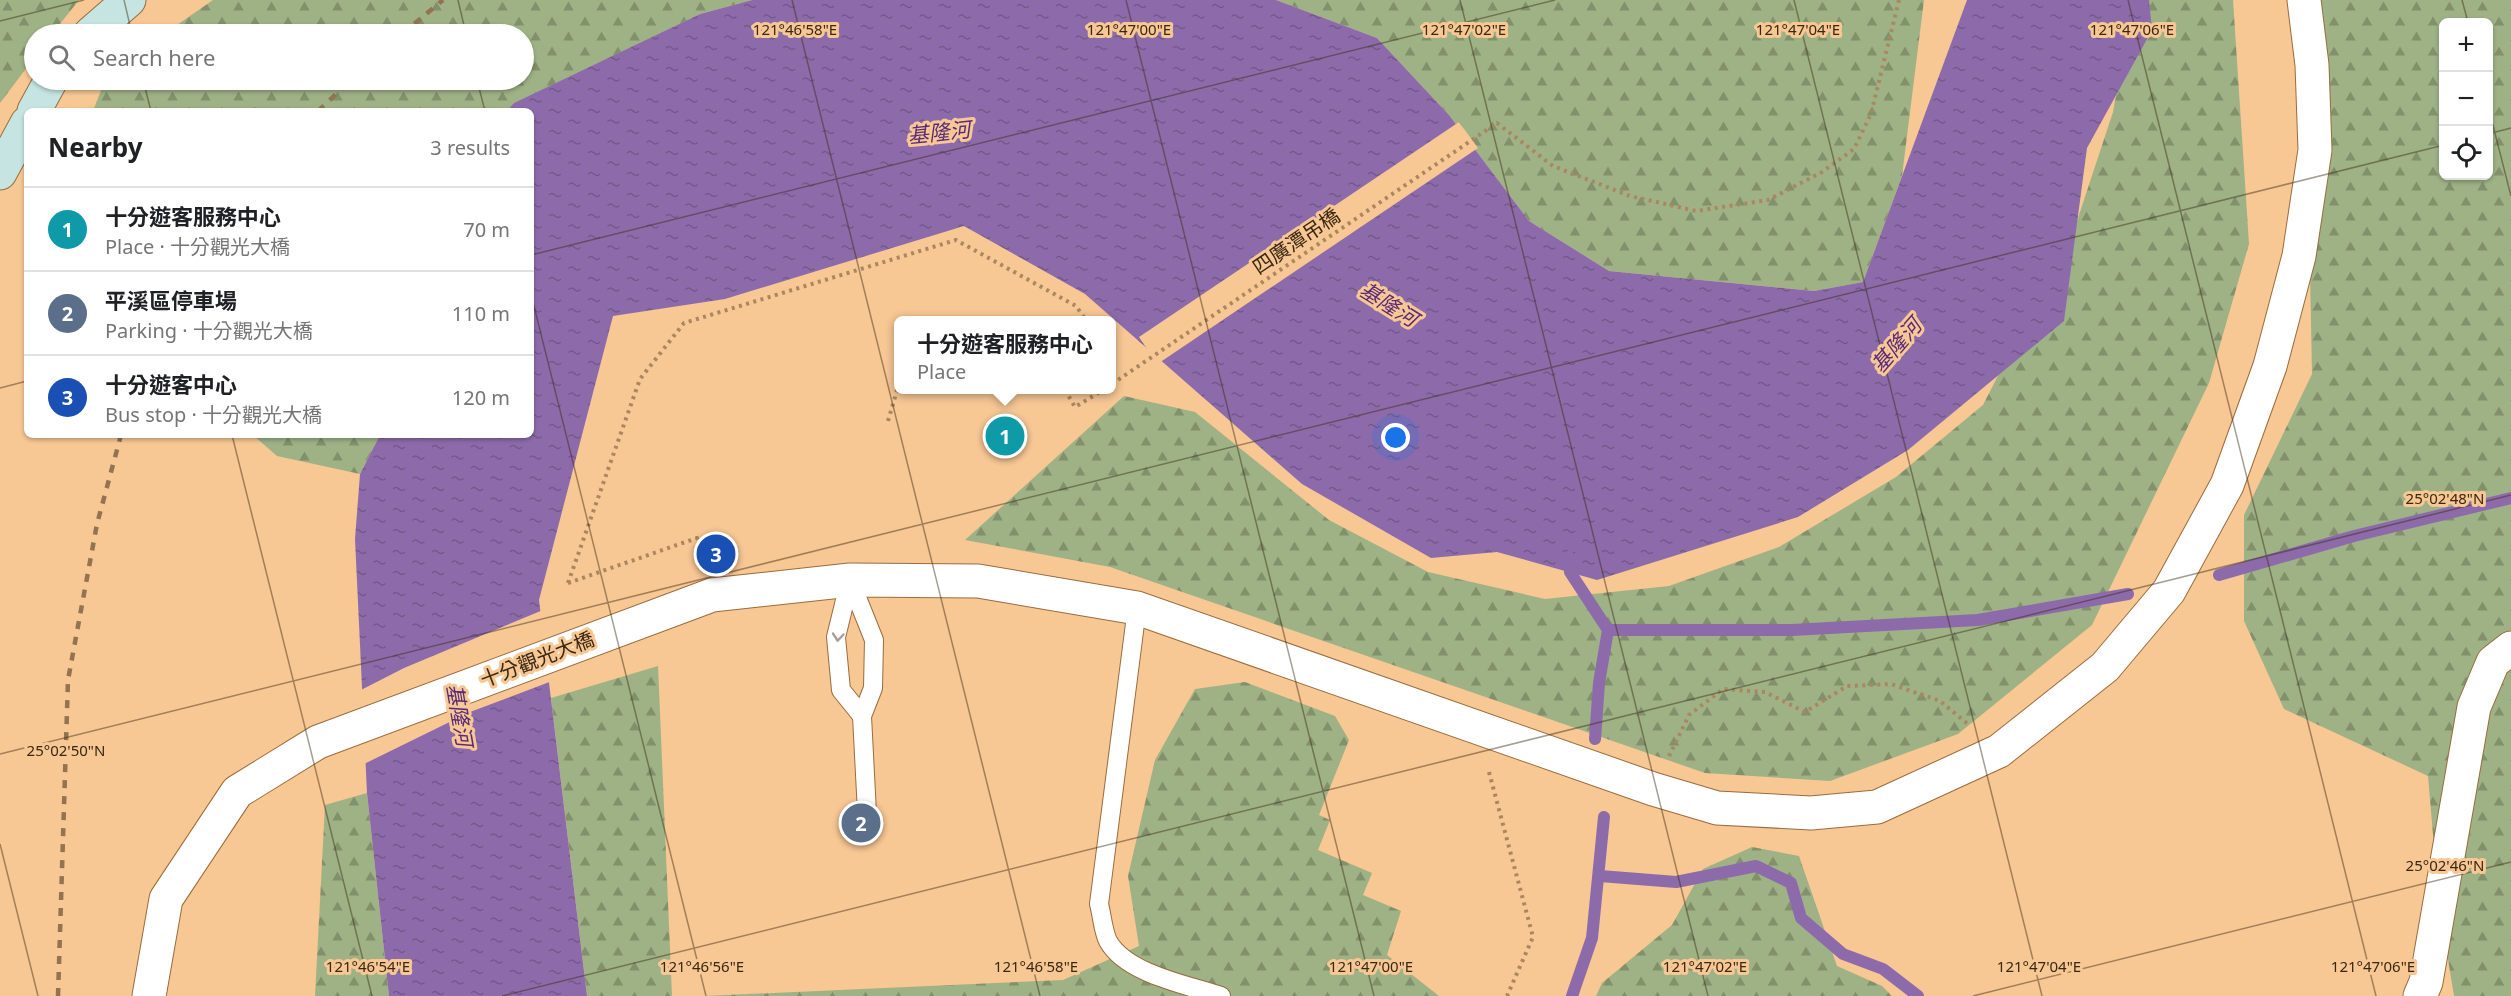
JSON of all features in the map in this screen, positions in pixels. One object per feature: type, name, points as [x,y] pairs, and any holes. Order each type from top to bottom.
[{"type":"main road","points":[[101,24],[129,0]]},
{"type":"main road","points":[[35,108],[45,90]]},
{"type":"main road","points":[[0,173],[24,129]]},
{"type":"street","name":"十分觀光大橋","points":[[149,996],[166,899],[237,792],[318,742],[712,595],[850,580],[978,581],[1137,608],[1653,789],[1717,808],[1811,813],[1876,807],[1999,751],[2105,667],[2169,591],[2227,484],[2270,366],[2300,256],[2315,150],[2312,65],[2304,0]]},
{"type":"street","points":[[2420,996],[2426,982],[2474,707],[2493,662],[2511,648]]},
{"type":"lane","points":[[850,580],[836,637],[841,690],[862,716]]},
{"type":"lane","points":[[850,580],[874,640],[873,688],[862,716],[867,813]]},
{"type":"lane","points":[[1137,608],[1099,904],[1108,941],[1125,960],[1149,972],[1221,996]]},
{"type":"path","name":"四廣潭吊橋","points":[[1116,381],[1497,123],[1553,166],[1630,196],[1696,212],[1768,200],[1822,172],[1854,149],[1871,114],[1899,0]]},
{"type":"path","points":[[712,595],[697,538],[567,583],[640,379],[684,323],[956,240],[1076,306],[1083,316]]},
{"type":"path","points":[[888,421],[896,394]]},
{"type":"path","points":[[1068,394],[1076,406],[1096,394]]},
{"type":"path","points":[[1653,789],[1689,715],[1723,689],[1765,692],[1805,712],[1847,686],[1891,684],[1940,701],[1999,751]]},
{"type":"path","points":[[1478,727],[1533,937],[1507,996]]},
{"type":"green space","points":[[0,0],[79,0],[60,24],[24,24],[24,71],[0,103]]},
{"type":"green space","points":[[213,0],[752,0],[700,14],[515,103],[510,108],[94,108],[101,90],[534,90],[534,24],[178,24]]},
{"type":"green space","points":[[1276,0],[1924,0],[1902,176],[1863,282],[1814,291],[1609,271],[1529,221],[1449,115],[1377,38]]},
{"type":"green space","points":[[2133,0],[2233,0],[2249,244],[2209,383],[2092,625],[1958,734],[1830,781],[1705,773],[1110,567],[965,540],[1124,396],[1195,412],[1329,520],[1428,572],[1545,599],[1669,586],[1779,547],[1896,477],[1983,405],[2077,221],[2113,112]]},
{"type":"green space","points":[[2294,0],[2511,0],[2511,996],[2454,996],[2439,905],[2428,776],[2284,709],[2244,621],[2244,515],[2312,374],[2308,168]]},
{"type":"green space","points":[[256,438],[378,438],[360,474],[277,456]]},
{"type":"green space","points":[[658,666],[672,996],[587,996],[551,698]]},
{"type":"green space","points":[[1245,682],[1335,716],[1349,740],[1319,815],[1330,820],[1318,850],[1372,873],[1363,895],[1401,911],[1387,955],[1439,996],[704,996],[1063,980],[1139,946],[1128,876],[1155,760],[1195,689]]},
{"type":"green space","points":[[367,793],[389,996],[315,996],[325,805]]},
{"type":"green space","points":[[1752,847],[1799,856],[1837,966],[1882,986],[1892,996],[1596,996],[1602,983],[1672,925],[1703,869]]},
{"type":"water","name":"基隆河","points":[[752,0],[1276,0],[1377,38],[1449,115],[1529,221],[1609,271],[1814,291],[1863,282],[1967,0],[2149,0],[2152,30],[2087,148],[2064,321],[1908,450],[1798,517],[1597,580],[1497,552],[1431,558],[1302,484],[1116,321],[1116,316],[1110,316],[1085,294],[964,226],[725,299],[613,316],[539,600],[587,996],[389,996],[367,793],[355,539],[360,474],[378,438],[534,438],[534,108],[510,108],[514,103],[700,14]]},
{"type":"pier","points":[[1459,122],[1478,148],[1159,363],[1153,358],[1139,337]]},
{"type":"pier","points":[[543,610],[552,681],[470,712],[362,765],[359,691],[404,668]]},
{"type":"waterway","points":[[2219,575],[2354,536],[2511,498]]},
{"type":"waterway","points":[[1569,557],[1570,572],[1608,630],[1599,683],[1595,739]]},
{"type":"waterway","points":[[1608,630],[1792,630],[1978,620],[2128,594]]},
{"type":"waterway","points":[[1572,996],[1592,938],[1604,817]]},
{"type":"waterway","points":[[1600,876],[1676,882],[1756,866],[1791,883],[1801,918],[1843,954],[1883,969],[1918,996]]},
{"type":"railway","points":[[414,24],[443,0]]},
{"type":"railway","points":[[321,108],[340,90]]},
{"type":"railway","points":[[58,996],[68,680],[97,524],[120,438]]},
{"type":"place","name":"十分遊客服務中心","points":[[1005,436]]},
{"type":"place","name":"十分遊客中心","points":[[716,554]]},
{"type":"place","name":"平溪區停車場","points":[[861,823]]}]
